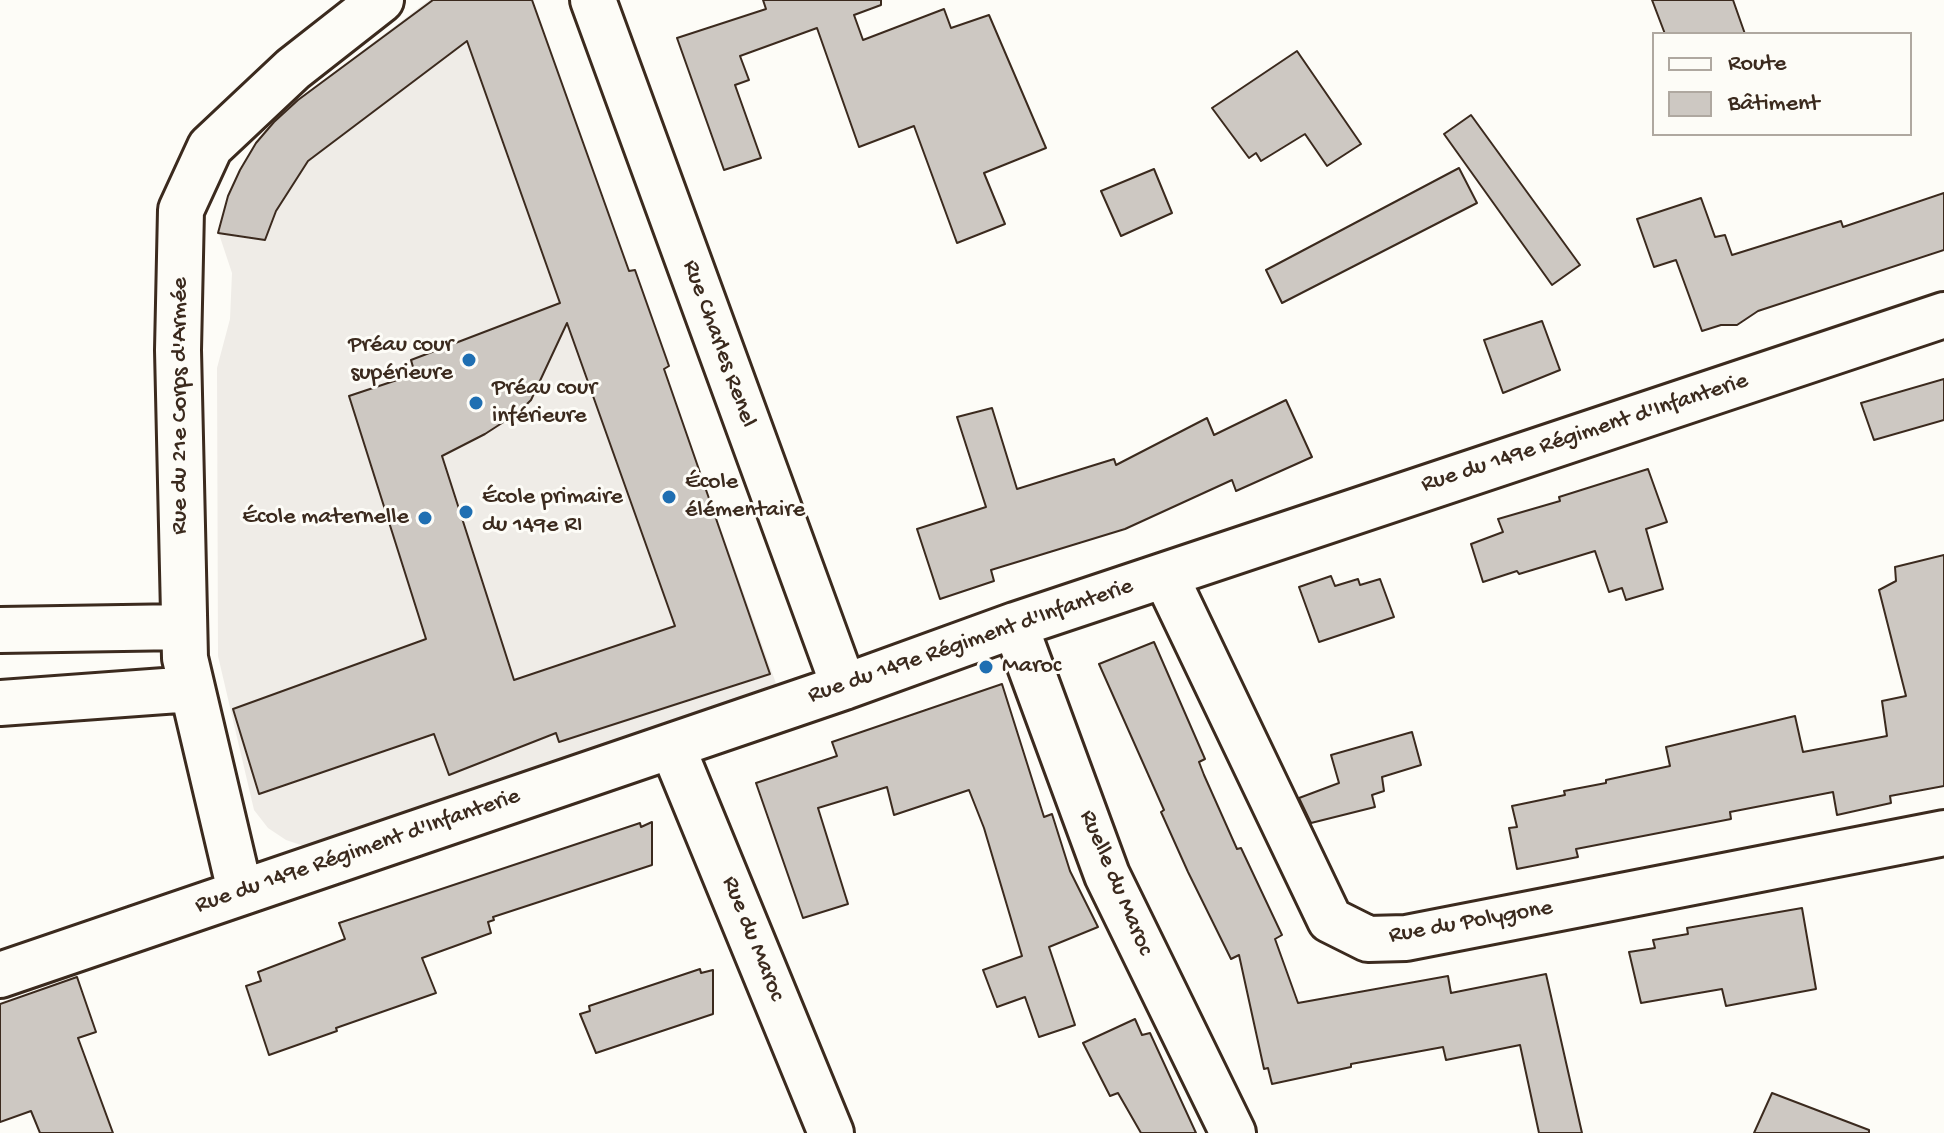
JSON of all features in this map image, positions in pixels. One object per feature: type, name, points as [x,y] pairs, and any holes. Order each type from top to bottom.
[{"type":"street","name":"Rue du 21e Corps d'Armée","points":[[240,891],[185,658],[178,350],[181,210],[210,147],[293,69],[381,0]]},
{"type":"street","name":"Rue Charles Renel","points":[[593,0],[844,687]]},
{"type":"street","name":"Rue du 149e Régiment d'Infanterie","points":[[0,975],[844,687],[1015,625],[1944,315]]},
{"type":"street","name":"Rue du Polygone","points":[[1165,575],[1330,920],[1368,939],[1406,938],[1944,833]]},
{"type":"street","name":"Ruelle du Maroc","points":[[1015,625],[1107,875],[1233,1133]]},
{"type":"street","points":[[0,630],[184,627]]},
{"type":"street","points":[[0,703],[192,689]]},
{"type":"street","name":"Rue du Maroc","points":[[672,746],[831,1133]]},
{"type":"shaded area","name":"École primaire du 149e RI","points":[[429,0],[532,0],[778,689],[307,847],[286,840],[268,828],[254,810],[218,656],[217,368],[230,319],[232,273],[218,231],[228,199],[278,120],[296,101]]},
{"type":"building","points":[[433,0],[532,0],[629,271],[635,270],[669,366],[664,369],[770,674],[559,742],[556,733],[449,775],[434,734],[259,794],[233,709],[426,639],[349,396],[415,374],[411,360],[560,303],[467,41],[308,161],[276,211],[265,240],[218,233],[228,196],[256,143],[298,100]],"holes":[[[567,323],[675,626],[514,680],[442,456],[485,434],[519,412],[531,400]]]},
{"type":"building","points":[[763,0],[881,0],[881,5],[854,15],[863,40],[944,9],[951,28],[989,15],[1046,148],[984,173],[1005,224],[957,243],[914,126],[859,147],[817,28],[740,56],[749,80],[735,85],[761,158],[724,170],[677,38],[766,9]]},
{"type":"building","points":[[1652,0],[1733,0],[1744,32],[1664,32]]},
{"type":"building","points":[[1297,51],[1361,144],[1327,166],[1305,134],[1261,161],[1256,153],[1249,158],[1212,108]]},
{"type":"building","points":[[1471,115],[1580,265],[1552,285],[1444,134]]},
{"type":"building","points":[[1459,168],[1477,203],[1282,303],[1266,270]]},
{"type":"building","points":[[1154,169],[1172,213],[1121,236],[1101,191]]},
{"type":"building","points":[[1944,193],[1944,250],[1758,311],[1737,325],[1721,325],[1702,331],[1676,260],[1654,267],[1637,219],[1701,198],[1715,237],[1725,235],[1732,255],[1841,221],[1843,227]]},
{"type":"building","points":[[1542,321],[1560,370],[1503,393],[1484,340]]},
{"type":"building","points":[[1944,379],[1944,420],[1874,440],[1861,403]]},
{"type":"building","points":[[1286,400],[1312,457],[1236,491],[1232,480],[1125,529],[991,570],[994,581],[940,599],[917,529],[986,507],[957,417],[992,408],[1017,489],[1114,459],[1116,465],[1207,418],[1214,435]]},
{"type":"building","points":[[1648,469],[1667,522],[1646,529],[1663,589],[1626,600],[1622,588],[1609,592],[1595,551],[1483,582],[1471,544],[1503,532],[1498,519],[1560,501],[1559,497]]},
{"type":"building","points":[[1944,555],[1944,786],[1890,796],[1891,803],[1837,815],[1833,792],[1730,812],[1731,819],[1576,849],[1578,857],[1517,869],[1509,828],[1517,827],[1512,806],[1670,766],[1666,747],[1795,716],[1803,752],[1887,736],[1882,701],[1906,696],[1879,590],[1896,581],[1895,567]]},
{"type":"building","points":[[1331,576],[1335,586],[1358,579],[1360,585],[1380,579],[1394,617],[1319,642],[1299,587]]},
{"type":"building","points":[[1154,642],[1205,759],[1199,762],[1204,775],[1237,849],[1241,848],[1282,935],[1275,939],[1298,1003],[1448,976],[1451,993],[1546,974],[1582,1133],[1539,1133],[1520,1045],[1446,1060],[1443,1047],[1351,1064],[1351,1067],[1272,1084],[1268,1068],[1264,1069],[1239,955],[1231,959],[1188,872],[1099,664]]},
{"type":"building","points":[[1002,684],[1044,817],[1052,814],[1070,871],[1098,927],[1049,947],[1075,1025],[1039,1037],[1025,997],[997,1007],[983,970],[1022,956],[984,828],[969,790],[894,815],[887,787],[818,808],[848,904],[803,918],[756,783],[837,756],[832,742]]},
{"type":"building","points":[[1412,732],[1421,765],[1382,777],[1384,791],[1372,795],[1375,807],[1311,823],[1299,798],[1339,783],[1331,755]]},
{"type":"building","points":[[652,822],[652,865],[493,917],[494,920],[488,922],[491,933],[422,958],[436,993],[269,1055],[246,986],[261,981],[258,972],[345,939],[339,923],[640,823],[641,827]]},
{"type":"building","points":[[1802,908],[1816,989],[1726,1006],[1722,989],[1641,1003],[1629,952],[1655,948],[1653,940],[1688,934],[1687,928]]},
{"type":"building","points":[[700,969],[701,973],[713,970],[713,1014],[596,1053],[580,1014],[590,1011],[589,1006]]},
{"type":"building","points":[[77,977],[96,1032],[78,1038],[113,1133],[40,1133],[31,1111],[0,1122],[0,1004]]},
{"type":"building","points":[[1135,1019],[1142,1035],[1150,1033],[1196,1133],[1141,1133],[1118,1093],[1110,1096],[1083,1043]]},
{"type":"building","points":[[1772,1093],[1869,1130],[1869,1133],[1754,1133]]},
{"type":"place","name":"Préau cour supérieure","points":[[469,360]]},
{"type":"place","name":"Préau cour inférieure","points":[[476,403]]},
{"type":"place","name":"École élémentaire","points":[[669,497]]},
{"type":"place","name":"École primaire du 149e RI","points":[[466,512]]},
{"type":"place","name":"École maternelle","points":[[425,518]]},
{"type":"place","name":"Maroc","points":[[986,667]]}]
